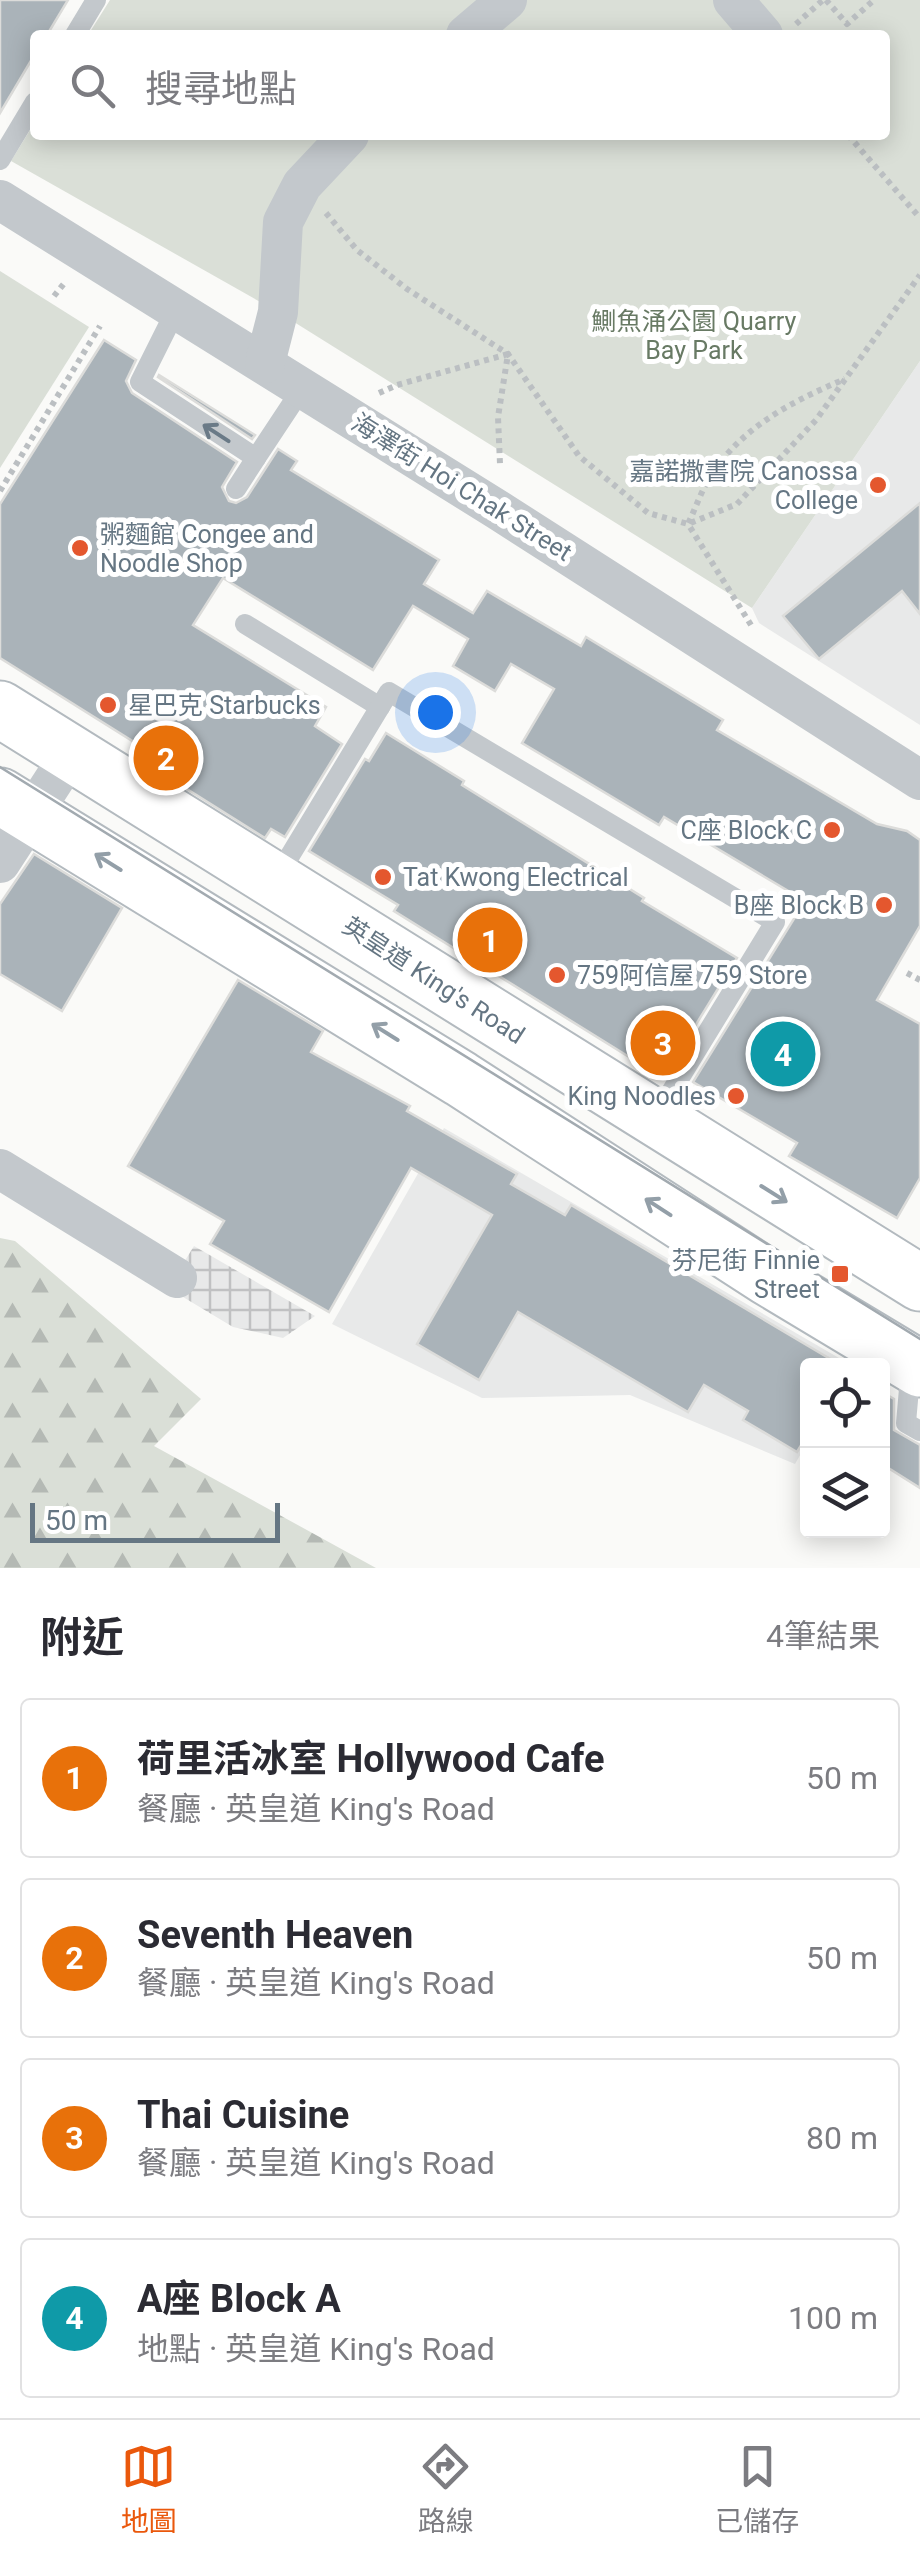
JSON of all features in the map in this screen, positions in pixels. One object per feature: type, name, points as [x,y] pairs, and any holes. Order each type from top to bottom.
[{"type":"main road","name":"英皇道 King's Road","points":[[0,709],[920,1283]]},
{"type":"main road","points":[[15,805],[461,1079],[755,1270],[916,1366]]},
{"type":"street","points":[[472,30],[507,0]]},
{"type":"street","points":[[733,0],[758,30]]},
{"type":"street","points":[[265,363],[278,312],[284,222],[302,186],[345,140]]},
{"type":"street","name":"海澤街 Hoi Chak Street","points":[[0,200],[265,363],[920,780]]},
{"type":"street","points":[[0,863],[15,805],[72,752]]},
{"type":"street","points":[[0,1169],[177,1278]]},
{"type":"lane","points":[[78,30],[96,0]]},
{"type":"lane","points":[[0,160],[30,110]]},
{"type":"lane","points":[[177,308],[140,382],[256,458]]},
{"type":"lane","points":[[236,489],[303,387]]},
{"type":"lane","points":[[245,624],[380,706]]},
{"type":"lane","points":[[276,879],[389,692],[774,922],[655,1119]]},
{"type":"lane","points":[[916,1366],[906,1423],[920,1431]]},
{"type":"path","points":[[790,30],[824,0],[847,24],[874,0]]},
{"type":"path","points":[[852,140],[920,218]]},
{"type":"path","points":[[302,186],[357,250],[407,289],[508,354],[580,456],[648,513],[688,524],[737,504],[816,420],[920,275]]},
{"type":"path","points":[[0,492],[100,326]]},
{"type":"path","points":[[379,393],[508,354]]},
{"type":"path","points":[[500,464],[498,417],[508,354]]},
{"type":"path","points":[[688,524],[713,472],[753,429],[798,398],[846,378]]},
{"type":"path","points":[[688,524],[751,625]]},
{"type":"path","points":[[907,972],[920,980]]},
{"type":"shaded area","name":"嘉諾撒書院 Canossa College","points":[[920,361],[920,725],[759,623],[752,608]]},
{"type":"shaded area","points":[[444,1128],[839,1358],[830,1358],[759,1317],[769,1376],[743,1420],[796,1452],[800,1445],[795,1464],[630,1395],[482,1398],[332,1324]],"holes":[[[445,1133],[516,1173],[511,1184],[422,1174]],[[571,1206],[756,1315],[547,1245]],[[537,1264],[743,1408],[704,1385],[688,1411]]]},
{"type":"shaded area","points":[[194,1246],[315,1316],[283,1338],[233,1327],[168,1288]]},
{"type":"green space","name":"鰂魚涌公園 Quarry Bay Park","points":[[110,0],[920,0],[920,361],[752,608],[278,312],[11,161],[30,130],[30,140],[890,140],[890,30],[91,30]]},
{"type":"green space","points":[[0,271],[89,327],[0,468]]},
{"type":"green space","points":[[0,1238],[15,1241],[201,1399],[154,1446],[376,1568],[0,1568]]},
{"type":"building","points":[[0,0],[68,0],[50,30],[30,30],[30,62],[0,113]]},
{"type":"building","points":[[104,340],[136,360],[126,381],[132,393],[237,462],[222,487],[229,501],[236,503],[247,497],[278,449],[297,461],[291,470],[439,560],[424,584],[473,613],[487,591],[581,646],[586,637],[723,720],[717,730],[877,824],[907,831],[920,840],[920,926],[877,1000],[920,1024],[920,1178],[897,1218],[789,1156],[797,1143],[693,1082],[805,901],[664,817],[659,825],[522,743],[554,689],[511,664],[495,691],[453,666],[468,639],[413,606],[373,670],[223,578],[193,625],[326,707],[315,726],[342,744],[285,837],[271,829],[265,838],[131,754],[137,744],[0,658],[0,504]]},
{"type":"building","points":[[159,375],[255,435],[252,439]]},
{"type":"building","points":[[920,503],[920,614],[902,591],[819,659],[783,616]]},
{"type":"building","points":[[386,733],[644,898],[642,901],[737,958],[663,1078],[394,911],[398,905],[309,851],[365,759],[369,761]]},
{"type":"building","points":[[34,854],[122,908],[62,1011],[0,974],[0,904]]},
{"type":"building","points":[[238,980],[323,1031],[311,1052],[410,1106],[407,1111],[517,1174],[511,1184],[565,1215],[571,1205],[829,1358],[800,1358],[800,1447],[797,1452],[743,1420],[748,1411],[704,1385],[688,1412],[518,1312],[479,1380],[417,1344],[492,1215],[411,1168],[329,1312],[210,1244],[224,1221],[128,1166]]},
{"type":"building","points":[[890,1397],[894,1399],[894,1430],[920,1445],[920,1488],[890,1469]]},
{"type":"tram line","points":[[0,767],[920,1339]]},
{"type":"place","name":"嘉諾撒書院 Canossa College","points":[[878,485]]},
{"type":"place","name":"粥麵館 Congee and Noodle Shop","points":[[80,548]]},
{"type":"place","name":"星巴克 Starbucks","points":[[108,705]]},
{"type":"place","name":"Seventh Heaven","points":[[166,758]]},
{"type":"place","name":"C座 Block C","points":[[832,830]]},
{"type":"place","name":"Tat Kwong Electrical","points":[[383,877]]},
{"type":"place","name":"B座 Block B","points":[[884,905]]},
{"type":"place","name":"荷里活冰室 Hollywood Cafe","points":[[490,940]]},
{"type":"place","name":"759阿信屋 759 Store","points":[[557,975]]},
{"type":"place","name":"Thai Cuisine","points":[[663,1043]]},
{"type":"place","name":"A座 Block A","points":[[783,1054]]},
{"type":"place","name":"King Noodles","points":[[736,1096]]},
{"type":"place","name":"芬尼街 Finnie Street","points":[[840,1274]]}]
